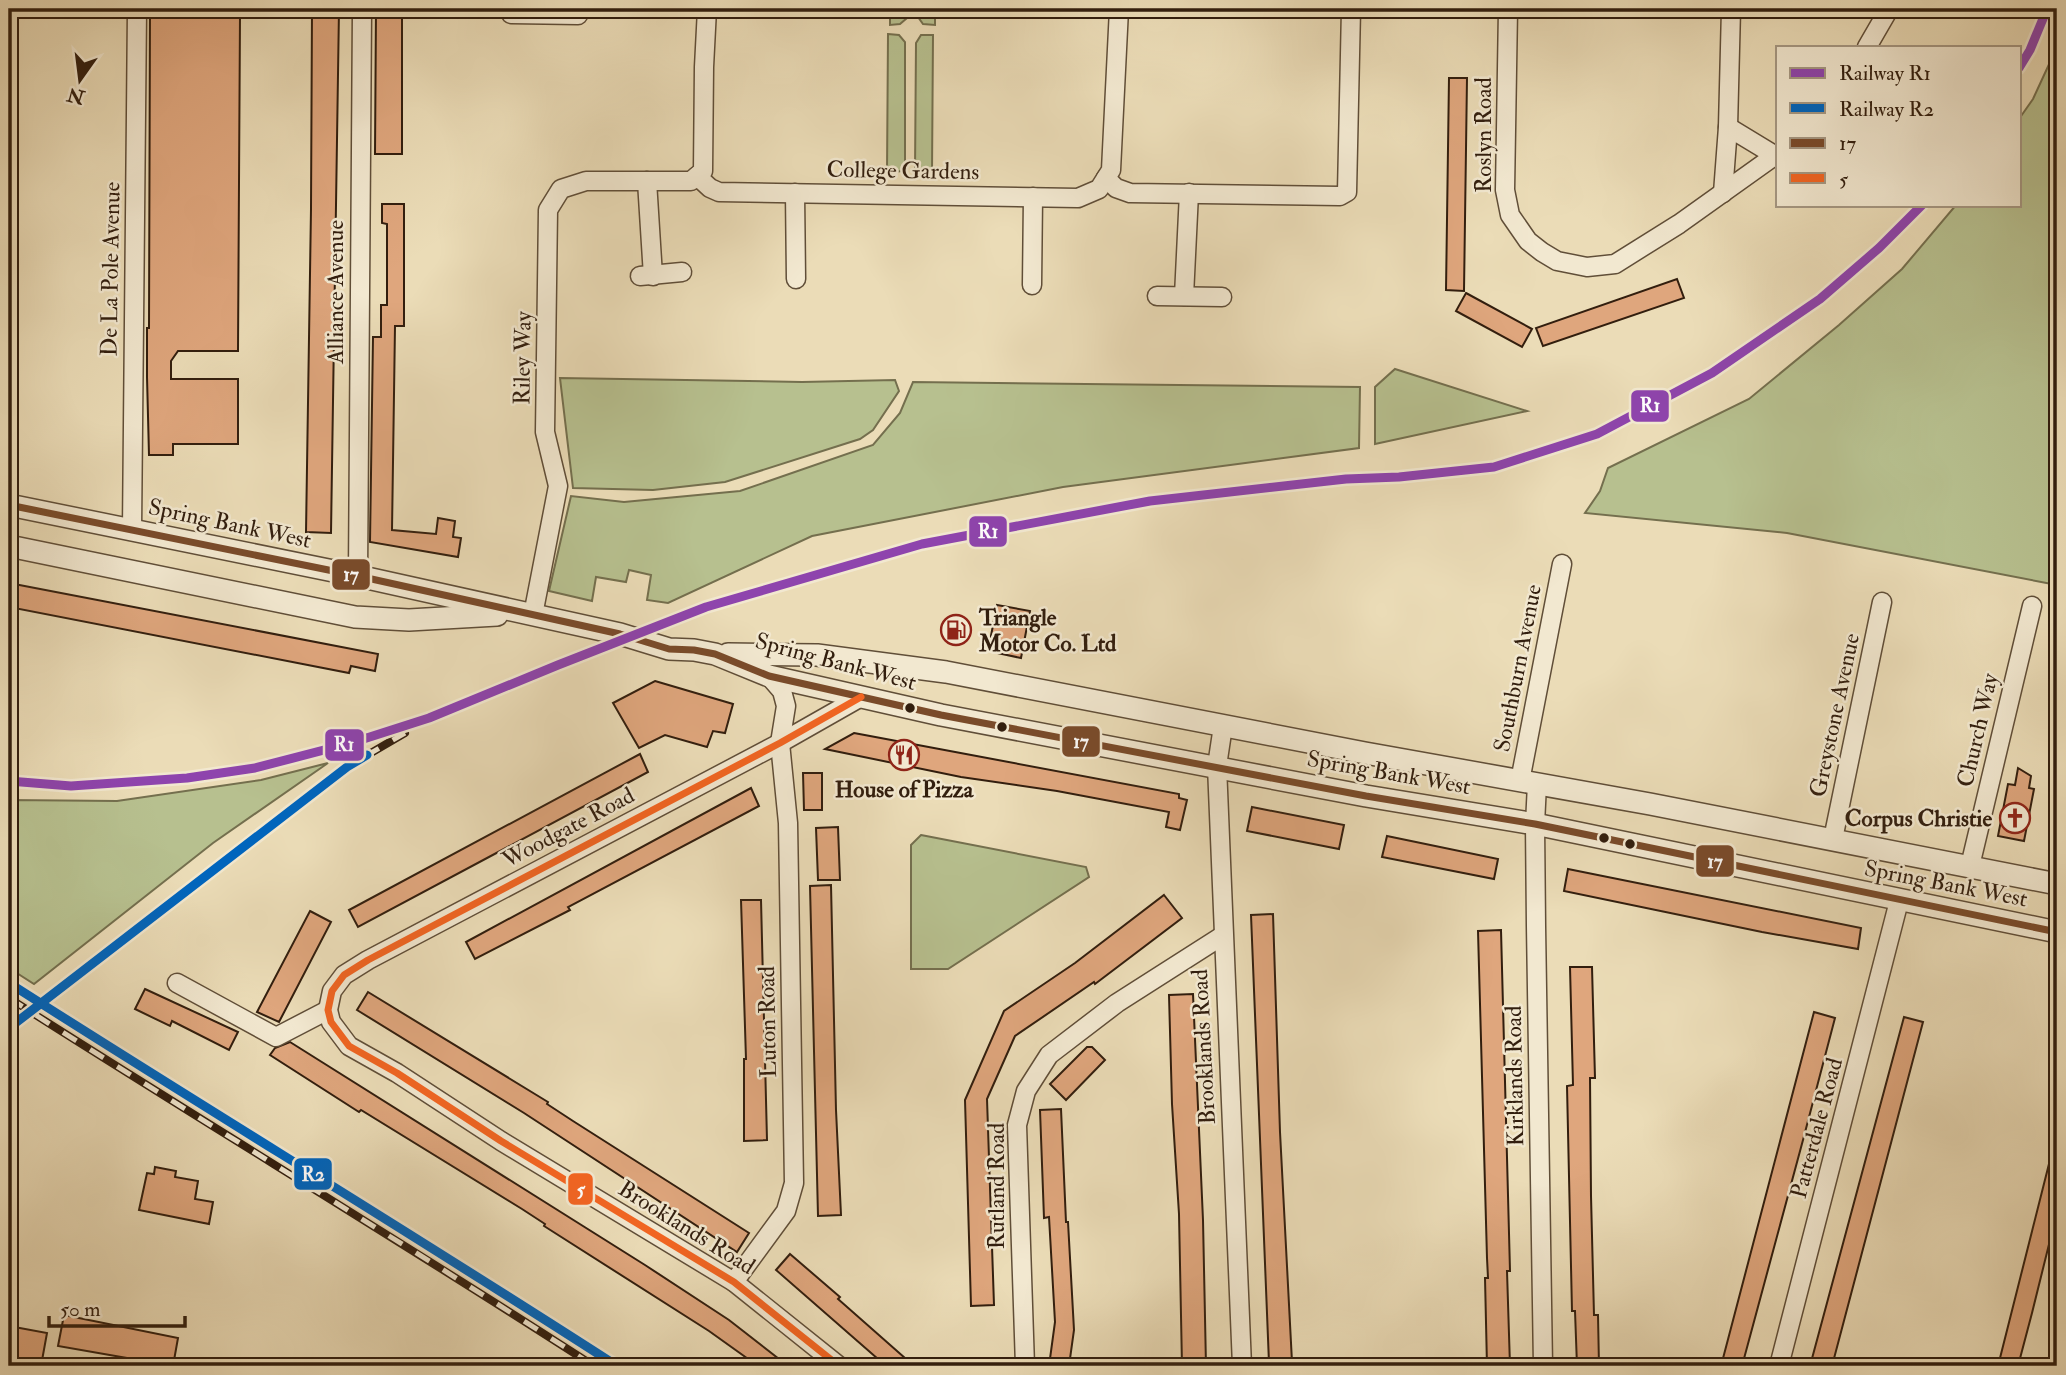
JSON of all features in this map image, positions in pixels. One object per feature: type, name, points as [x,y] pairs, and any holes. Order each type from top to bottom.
[{"type":"street","name":"De La Pole Avenue","points":[[132,530],[137,9]]},
{"type":"street","name":"Alliance Avenue","points":[[358,576],[362,9]]},
{"type":"street","points":[[697,176],[704,171],[707,9]]},
{"type":"street","points":[[1119,9],[1111,170],[1106,178],[1116,188],[1130,192],[1340,196],[1347,192],[1351,9]]},
{"type":"street","name":"Roslyn Road","points":[[1507,9],[1505,190],[1510,215],[1528,241],[1557,261],[1587,267],[1615,264],[1776,156]]},
{"type":"street","points":[[1723,193],[1728,127],[1731,9]]},
{"type":"street","points":[[1868,46],[1889,9]]},
{"type":"street","points":[[511,14],[551,11],[579,15]]},
{"type":"street","points":[[1728,127],[1776,154]]},
{"type":"street","name":"College Gardens","points":[[697,176],[709,188],[719,192],[1079,198],[1099,189],[1106,178]]},
{"type":"street","name":"Riley Way","points":[[528,614],[558,486],[545,432],[548,211],[561,189],[586,181],[691,181],[697,176]]},
{"type":"street","points":[[647,181],[646,276],[682,272]]},
{"type":"street","points":[[795,193],[796,279]]},
{"type":"street","points":[[1184,296],[1189,193]]},
{"type":"street","points":[[1032,285],[1033,197]]},
{"type":"street","points":[[1157,296],[1222,297]]},
{"type":"street","name":"Spring Bank West","points":[[9,505],[358,576],[620,634],[668,649],[715,654],[817,655],[946,672],[1833,839],[2057,884]]},
{"type":"street","name":"Spring Bank West","points":[[9,546],[355,617],[409,620],[528,614]]},
{"type":"street","name":"Southburn Avenue","points":[[1529,783],[1562,564]]},
{"type":"street","name":"Greystone Avenue","points":[[1833,839],[1882,602]]},
{"type":"street","name":"Church Way","points":[[1970,866],[2032,606]]},
{"type":"street","name":"Spring Bank West","points":[[715,654],[769,676],[940,715],[1366,796],[1535,824],[2057,932]]},
{"type":"street","name":"Luton Road","points":[[734,1282],[786,1211],[794,1183],[788,823],[780,743],[786,706],[782,691],[769,676]]},
{"type":"street","name":"Woodgate Road","points":[[329,1016],[332,991],[344,975],[368,960],[780,743],[861,697]]},
{"type":"street","name":"Brooklands Road","points":[[1223,726],[1217,766],[1223,884],[1222,936],[1242,1366]]},
{"type":"street","name":"Kirklands Road","points":[[1529,783],[1535,824],[1543,1366]]},
{"type":"street","name":"Patterdale Road","points":[[1779,1366],[1899,901]]},
{"type":"street","name":"Rutland Road","points":[[1025,1366],[1017,1125],[1026,1091],[1049,1055],[1116,1003],[1222,936]]},
{"type":"street","points":[[177,983],[276,1037],[329,1016]]},
{"type":"street","name":"Brooklands Road","points":[[329,1016],[349,1045],[734,1282],[839,1366]]},
{"type":"green space","points":[[890,9],[907,9],[907,18],[900,24],[890,25]]},
{"type":"green space","points":[[918,9],[935,9],[935,25],[923,24],[918,17]]},
{"type":"green space","points":[[888,34],[899,35],[905,42],[905,171],[887,172]]},
{"type":"green space","points":[[921,35],[933,35],[932,172],[915,172],[916,43]]},
{"type":"green space","points":[[2057,47],[2057,585],[1787,533],[1585,513],[1600,491],[1608,468],[1749,399],[1902,269],[1955,206],[2021,206],[2021,116],[2033,99]]},
{"type":"green space","points":[[1395,369],[1527,411],[1375,444],[1375,387]]},
{"type":"green space","points":[[560,378],[802,382],[895,380],[899,391],[873,430],[860,439],[725,482],[653,490],[573,488]]},
{"type":"green space","points":[[913,382],[1360,387],[1359,448],[1063,487],[812,536],[668,603],[647,600],[651,575],[629,570],[626,582],[596,577],[592,601],[549,591],[571,496],[624,502],[740,491],[873,445],[900,413]]},
{"type":"green space","points":[[328,763],[213,843],[34,984],[9,968],[9,800],[117,801],[261,780]]},
{"type":"green space","points":[[921,835],[1086,867],[1089,877],[948,969],[911,969],[911,845]]},
{"type":"building","points":[[150,9],[174,9],[174,15],[240,15],[238,351],[178,351],[171,361],[171,379],[238,379],[238,444],[173,444],[173,455],[149,455],[147,328]]},
{"type":"building","points":[[312,9],[339,9],[331,533],[306,532]]},
{"type":"building","points":[[376,9],[402,9],[402,154],[375,154]]},
{"type":"building","points":[[1449,78],[1467,78],[1464,291],[1446,290]]},
{"type":"building","points":[[382,204],[404,204],[404,326],[395,326],[392,530],[436,534],[438,518],[455,521],[453,537],[461,538],[458,557],[370,542],[373,337],[381,337],[381,305],[387,305],[387,224],[382,223]]},
{"type":"building","points":[[1677,279],[1684,298],[1543,346],[1536,328]]},
{"type":"building","points":[[1466,293],[1532,329],[1522,347],[1456,311]]},
{"type":"building","points":[[9,583],[378,654],[375,671],[351,666],[349,673],[9,607]]},
{"type":"building","points":[[997,605],[1030,611],[1021,658],[988,651]]},
{"type":"building","points":[[655,681],[733,704],[725,733],[713,731],[707,747],[665,735],[639,748],[613,703]]},
{"type":"building","points":[[854,733],[1179,794],[1179,798],[1187,800],[1180,830],[1166,827],[1169,812],[1057,791],[961,777],[825,749]]},
{"type":"building","points":[[640,754],[648,772],[358,927],[349,910]]},
{"type":"building","name":"Corpus Christie","points":[[2018,768],[2031,776],[2029,788],[2034,789],[2024,841],[1998,836],[2008,784],[2015,785]]},
{"type":"building","points":[[803,773],[822,773],[822,810],[804,810]]},
{"type":"building","points":[[751,788],[759,806],[475,959],[466,942]]},
{"type":"building","points":[[1252,807],[1344,825],[1339,849],[1247,831]]},
{"type":"building","points":[[838,827],[840,880],[818,880],[816,828]]},
{"type":"building","points":[[1387,836],[1498,859],[1494,879],[1382,857]]},
{"type":"building","points":[[1568,869],[1861,928],[1858,949],[1564,891]]},
{"type":"building","points":[[831,885],[841,1215],[818,1216],[810,886]]},
{"type":"building","points":[[1164,895],[1182,918],[1095,984],[1094,982],[1015,1036],[987,1099],[994,1305],[971,1306],[965,1100],[1004,1011],[1075,963]]},
{"type":"building","points":[[741,900],[761,900],[767,1140],[744,1141],[746,1059]]},
{"type":"building","points":[[310,911],[331,922],[279,1022],[257,1012]]},
{"type":"building","points":[[1273,914],[1280,1132],[1292,1362],[1269,1363],[1251,915]]},
{"type":"building","points":[[1501,930],[1510,1366],[1487,1366],[1485,1278],[1488,1278],[1478,931]]},
{"type":"building","points":[[1570,967],[1592,967],[1595,1078],[1590,1078],[1591,1196],[1594,1315],[1598,1315],[1599,1366],[1577,1366],[1575,1311],[1572,1311],[1567,1086],[1573,1085]]},
{"type":"building","points":[[145,989],[238,1032],[229,1050],[172,1021],[170,1026],[135,1009]]},
{"type":"building","points":[[368,992],[548,1102],[547,1104],[573,1121],[749,1233],[737,1252],[524,1113],[357,1010]]},
{"type":"building","points":[[1193,994],[1203,1220],[1206,1366],[1182,1366],[1179,1214],[1172,1104],[1169,995]]},
{"type":"building","points":[[1814,1012],[1835,1018],[1803,1140],[1742,1366],[1721,1366]]},
{"type":"building","points":[[1904,1017],[1923,1022],[1832,1366],[1810,1366]]},
{"type":"building","points":[[290,1042],[645,1265],[729,1320],[788,1366],[758,1366],[522,1209],[361,1110],[359,1112],[270,1055],[275,1048]]},
{"type":"building","points":[[1087,1047],[1092,1047],[1105,1060],[1066,1100],[1050,1084]]},
{"type":"building","points":[[1061,1109],[1074,1330],[1069,1366],[1049,1366],[1055,1322],[1049,1217],[1044,1218],[1040,1110]]},
{"type":"building","points":[[2052,1152],[2057,1153],[2057,1212],[2032,1313],[2018,1366],[1998,1366]]},
{"type":"building","points":[[155,1167],[176,1171],[175,1177],[198,1181],[195,1199],[213,1202],[209,1224],[139,1210],[147,1173],[154,1174]]},
{"type":"building","points":[[790,1254],[914,1366],[886,1366],[776,1270]]},
{"type":"building","points":[[64,1315],[178,1338],[173,1366],[58,1346]]},
{"type":"building","points":[[9,1326],[47,1333],[41,1366],[9,1366]]},
{"type":"railway","points":[[2021,65],[2047,9]]},
{"type":"railway","points":[[9,781],[71,786],[187,778],[255,768],[351,743],[429,718],[706,607],[922,544],[1150,501],[1346,479],[1399,477],[1494,467],[1597,434],[1712,373],[1820,299],[1879,248],[1921,206]]},
{"type":"railway","points":[[9,1028],[347,767],[405,733]]},
{"type":"railway","points":[[9,998],[594,1366]]},
{"type":"rail line","name":"R1","points":[[2021,65],[2047,9]]},
{"type":"rail line","name":"R1","points":[[9,781],[71,786],[187,778],[255,768],[351,743],[429,718],[706,607],[922,544],[1150,501],[1346,479],[1399,477],[1494,467],[1597,434],[1712,373],[1820,299],[1879,248],[1921,206]]},
{"type":"rail line","name":"R2","points":[[9,1028],[347,767],[367,755]]},
{"type":"rail line","name":"R2","points":[[9,983],[617,1366]]},
{"type":"transit line","name":"17","points":[[9,505],[358,576],[620,634],[669,649],[715,654],[769,676],[941,715],[1366,796],[1535,824],[2057,932]]},
{"type":"transit line","name":"5","points":[[839,1366],[734,1282],[349,1046],[331,1022],[328,1010],[332,991],[344,975],[368,960],[780,743],[861,697]]},
{"type":"place","name":"Triangle Motor Co. Ltd","points":[[956,630]]},
{"type":"place","name":"House of Pizza","points":[[904,755]]},
{"type":"place","name":"Corpus Christie","points":[[2015,818]]}]
